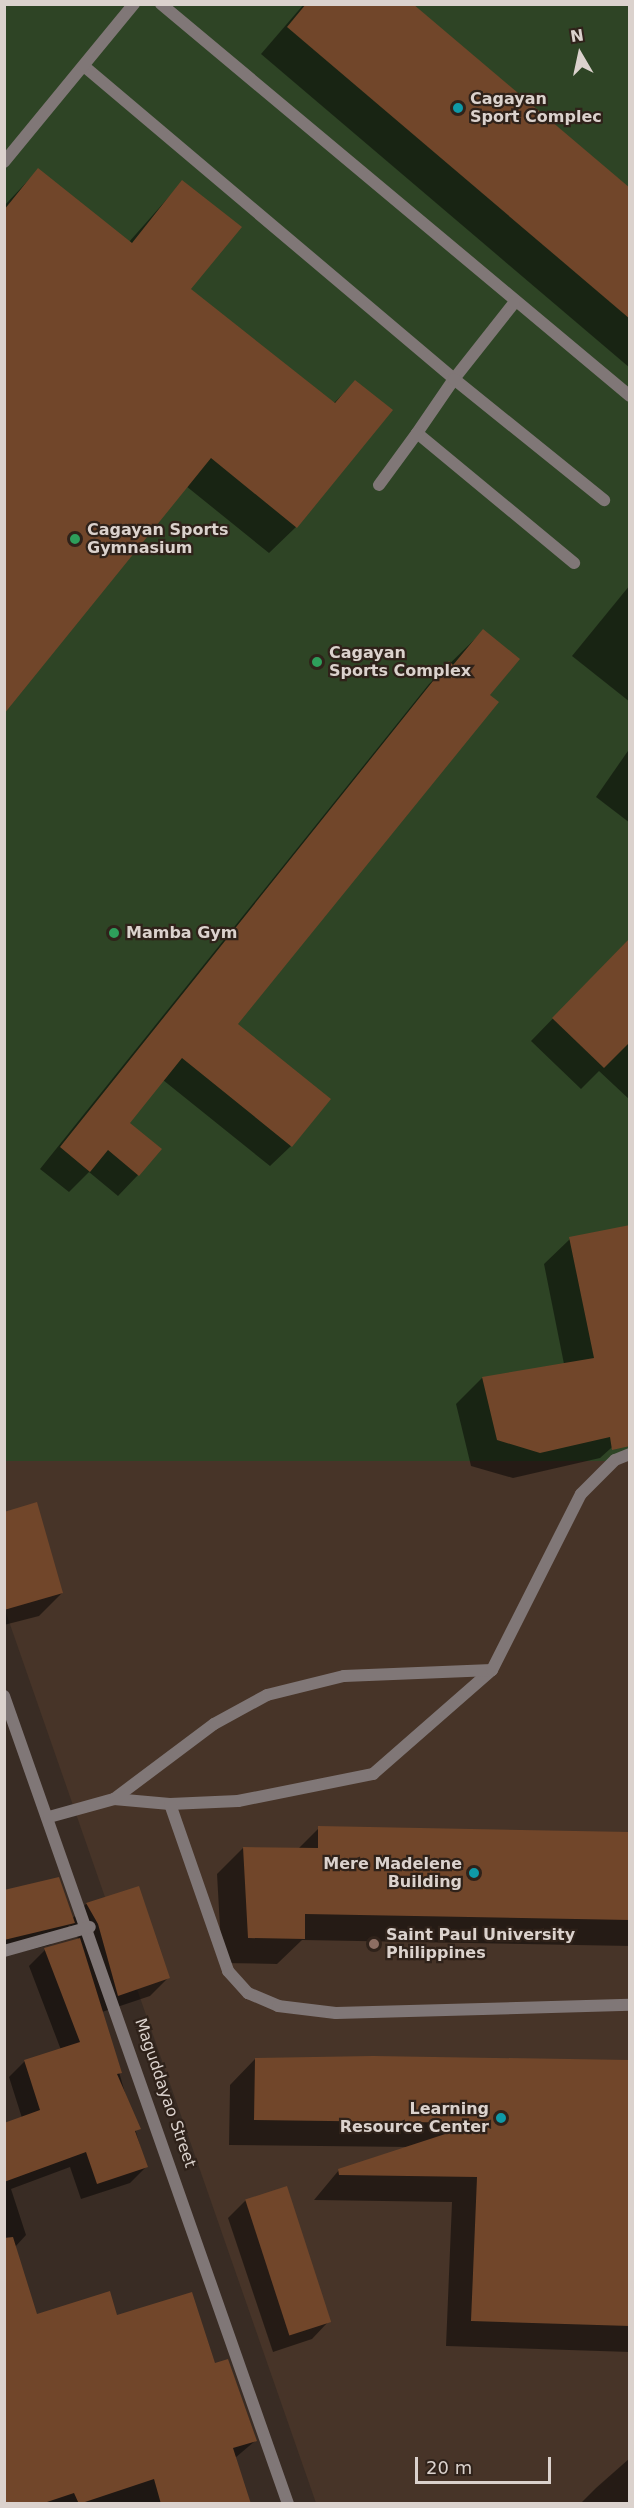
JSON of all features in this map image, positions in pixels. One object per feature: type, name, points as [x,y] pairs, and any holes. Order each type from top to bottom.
[{"type":"street","points":[[4,162],[134,4]]},
{"type":"street","points":[[161,4],[514,303],[630,396]]},
{"type":"street","points":[[85,66],[454,379],[603,500]]},
{"type":"street","points":[[379,485],[454,379],[514,303]]},
{"type":"street","points":[[417,433],[574,563]]},
{"type":"street","points":[[49,1817],[114,1799],[170,1804],[296,1792],[373,1774],[441,1720],[492,1670],[581,1494],[615,1460],[630,1454]]},
{"type":"street","points":[[114,1799],[214,1724],[267,1695],[344,1676],[492,1670]]},
{"type":"street","name":"Maguddayao Street","points":[[4,1696],[90,1927],[288,2504]]},
{"type":"street","points":[[170,1804],[228,1971],[248,1993],[278,2006],[336,2013],[630,2005]]},
{"type":"street","points":[[4,1951],[90,1927]]},
{"type":"shaded area","name":"Saint Paul University Philippines","points":[[629,1319],[629,2503],[316,2503],[5,1610],[4,1461]]},
{"type":"green space","name":"Cagayan Sports Complex","points":[[4,5],[630,5],[630,1461],[4,1461]]},
{"type":"building","name":"Cagayan Sport Complec","points":[[306,4],[413,4],[630,188],[630,319],[287,27]]},
{"type":"building","name":"Cagayan Sports Gymnasium","points":[[38,168],[132,243],[182,180],[242,227],[191,289],[335,403],[355,380],[393,410],[297,528],[211,458],[4,714],[4,210]]},
{"type":"building","points":[[483,629],[520,659],[490,695],[499,702],[238,1024],[331,1099],[292,1147],[182,1058],[130,1123],[162,1149],[139,1176],[108,1150],[90,1172],[60,1147],[449,661],[453,665]]},
{"type":"building","points":[[630,938],[630,1042],[604,1068],[552,1018]]},
{"type":"building","points":[[630,1225],[630,1446],[612,1450],[610,1437],[540,1453],[497,1440],[482,1377],[594,1358],[569,1237]]},
{"type":"building","points":[[37,1502],[63,1593],[4,1610],[4,1512]]},
{"type":"building","name":"Mere Madelene Building","points":[[318,1826],[630,1832],[630,1920],[305,1914],[305,1939],[248,1938],[243,1847],[318,1848]]},
{"type":"building","points":[[59,1877],[75,1923],[4,1940],[4,1890]]},
{"type":"building","points":[[139,1886],[170,1978],[118,1996],[98,1924],[86,1903]]},
{"type":"building","points":[[80,1938],[122,2073],[117,2074],[141,2129],[135,2131],[148,2167],[97,2184],[86,2152],[4,2182],[4,2123],[40,2110],[24,2060],[80,2042],[44,1948]]},
{"type":"building","points":[[373,2056],[630,2060],[630,2326],[471,2321],[477,2177],[339,2175],[338,2169],[479,2123],[254,2120],[255,2058]]},
{"type":"building","points":[[287,2186],[331,2322],[289,2336],[245,2200]]},
{"type":"building","points":[[13,2237],[37,2314],[110,2291],[117,2315],[192,2292],[215,2363],[228,2359],[257,2441],[233,2448],[251,2504],[161,2504],[154,2479],[79,2504],[74,2493],[41,2504],[4,2504],[4,2238]]},
{"type":"place","name":"Cagayan Sport Complec","points":[[458,108]]},
{"type":"place","name":"Cagayan Sports Gymnasium","points":[[75,539]]},
{"type":"place","name":"Cagayan Sports Complex","points":[[317,662]]},
{"type":"place","name":"Mamba Gym","points":[[114,933]]},
{"type":"place","name":"Mere Madelene Building","points":[[474,1873]]},
{"type":"place","name":"Saint Paul University Philippines","points":[[374,1944]]},
{"type":"place","name":"Learning Resource Center","points":[[501,2118]]}]
